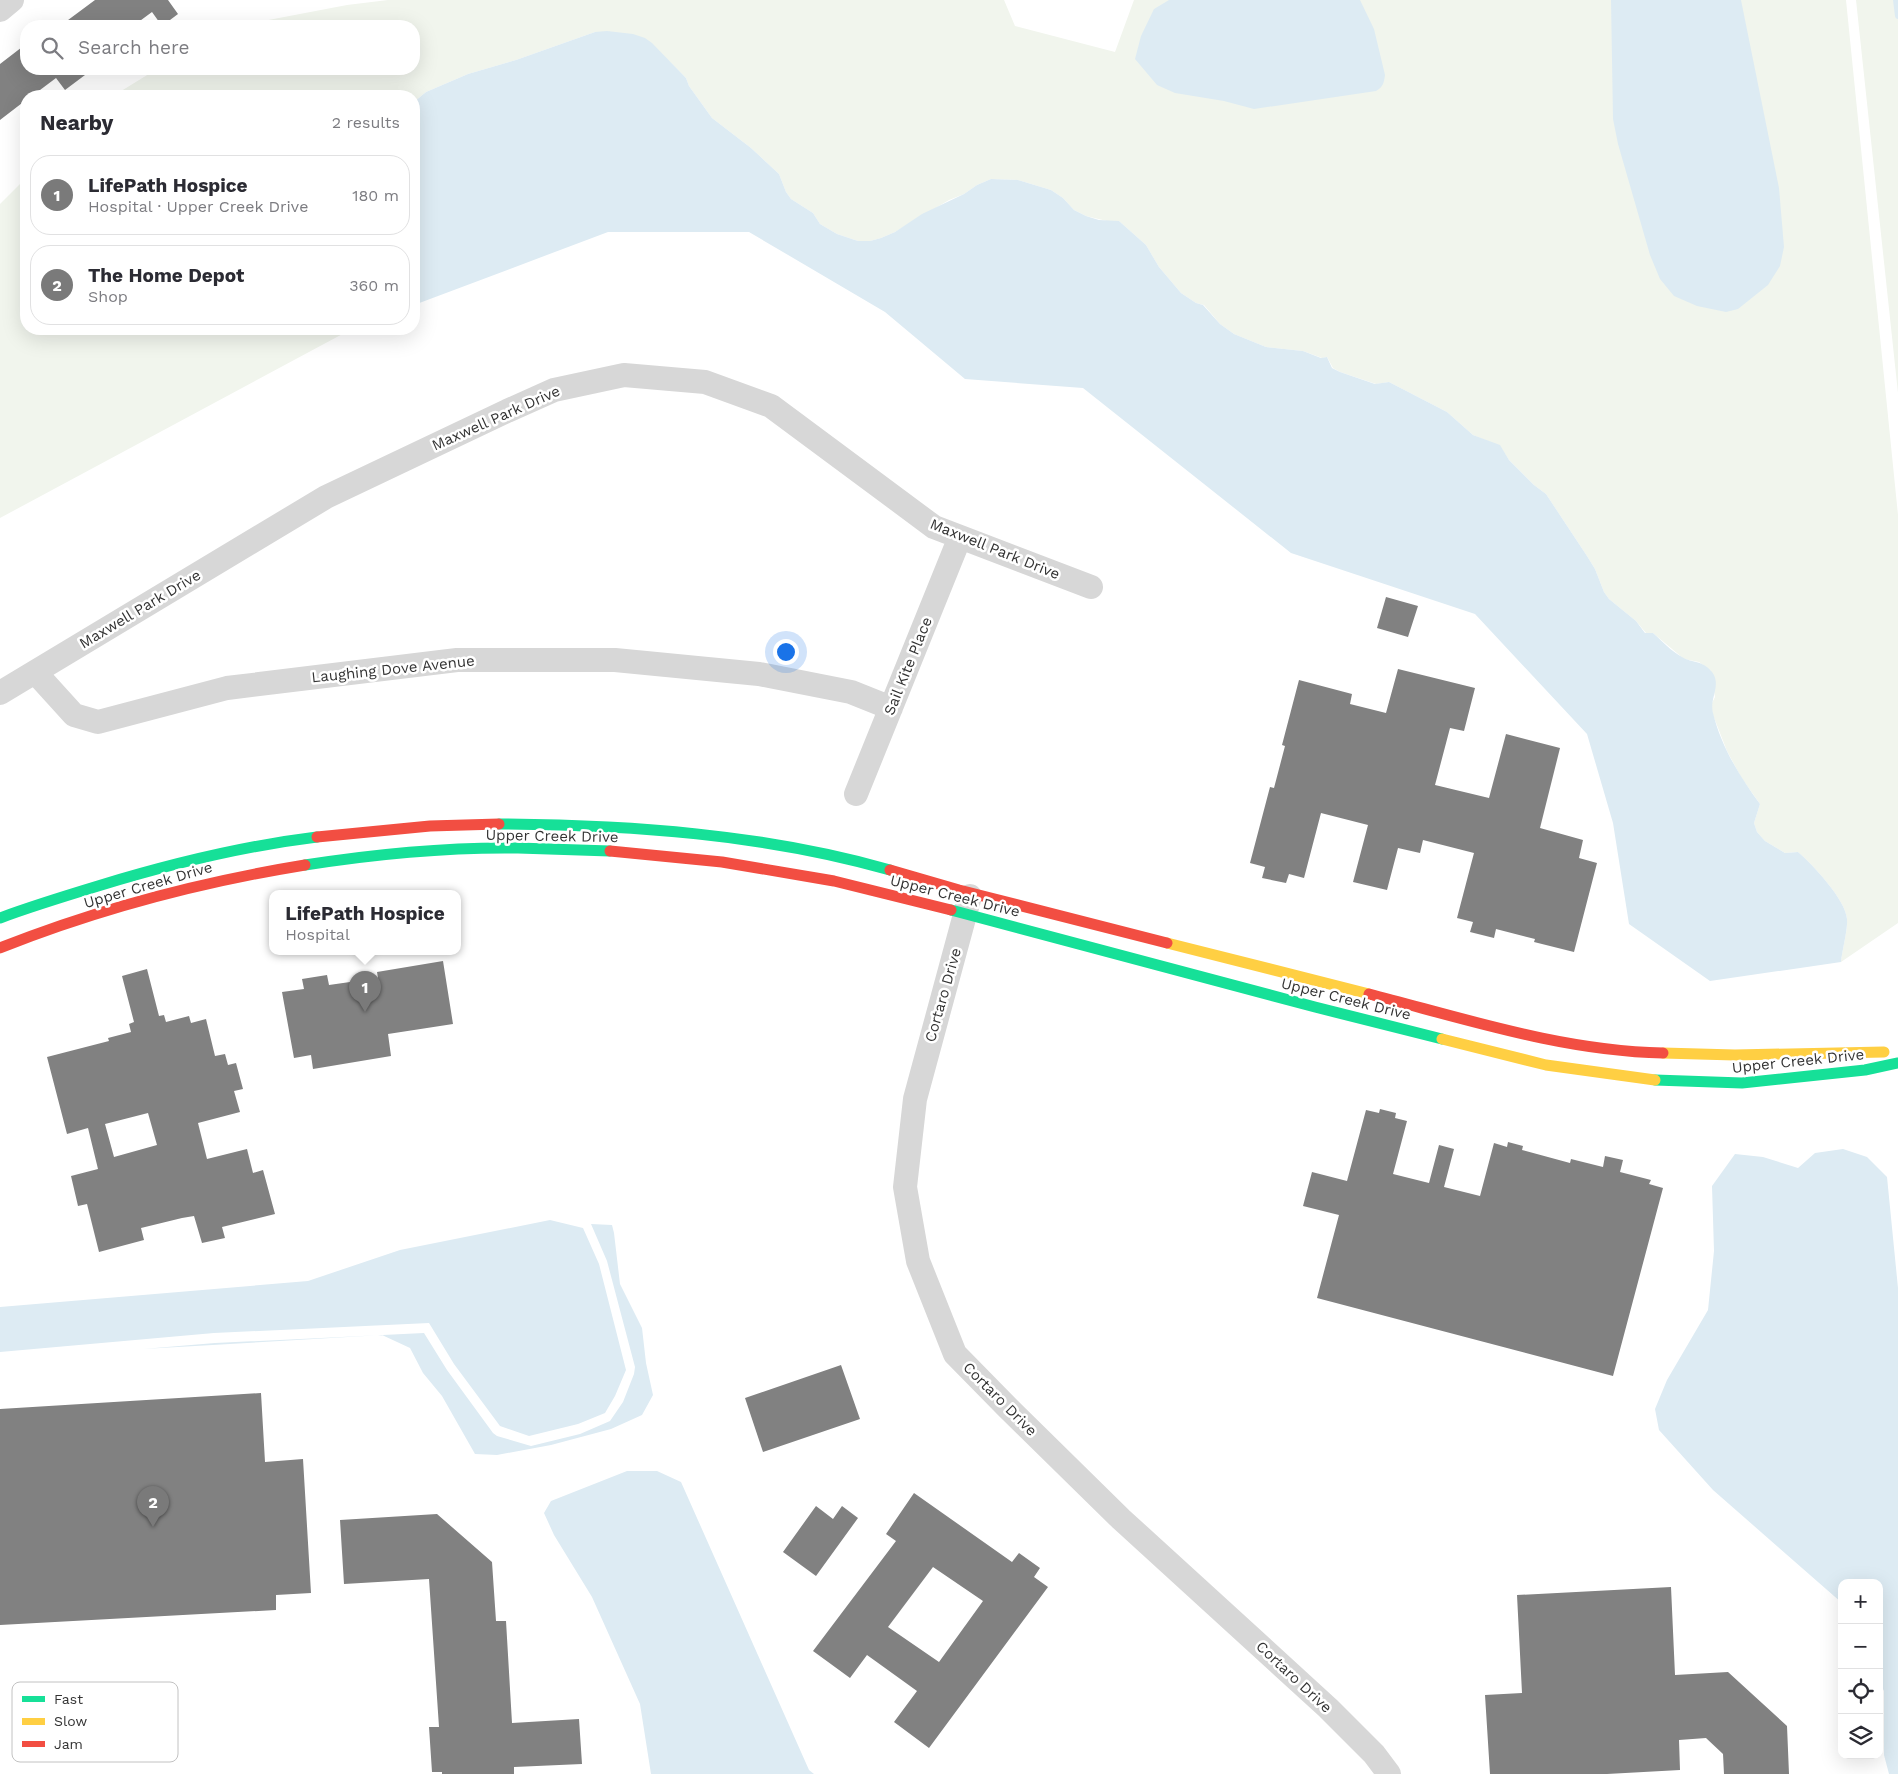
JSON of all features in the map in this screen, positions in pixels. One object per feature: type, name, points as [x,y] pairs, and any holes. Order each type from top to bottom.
[{"type":"street","points":[[0,10],[12,0]]},
{"type":"street","name":"Maxwell Park Drive","points":[[0,693],[326,497],[554,390],[624,375],[705,382],[771,406],[934,527],[1091,587]]},
{"type":"street","name":"Sail Kite Place","points":[[856,794],[960,537]]},
{"type":"street","name":"Laughing Dove Avenue","points":[[35,672],[74,715],[98,722],[227,688],[457,660],[615,660],[759,674],[851,692],[891,708]]},
{"type":"street","name":"Upper Creek Drive","points":[[0,918],[28,907],[208,856],[290,840],[349,832],[444,825],[530,824],[630,827],[722,837],[844,858],[968,904],[1315,1007],[1546,1065],[1647,1080],[1742,1083],[1865,1070],[1898,1063]]},
{"type":"street","name":"Upper Creek Drive","points":[[0,948],[40,932],[136,903],[215,882],[352,858],[454,850],[517,848],[626,852],[722,862],[968,904],[1552,1040],[1643,1053],[1736,1055],[1898,1052]]},
{"type":"street","name":"Cortaro Drive","points":[[968,904],[914,1099],[905,1187],[918,1262],[955,1354],[1121,1518],[1328,1708],[1374,1754],[1389,1774]]},
{"type":"shaded area","points":[[388,0],[1004,0],[1015,26],[1115,52],[1134,0],[1846,0],[1898,515],[1898,923],[1841,962],[1847,919],[1841,902],[1827,883],[1798,852],[1785,853],[1765,841],[1757,832],[1754,823],[1760,804],[1741,777],[1727,751],[1713,715],[1711,705],[1715,697],[1711,671],[1699,662],[1684,659],[1653,633],[1646,633],[1636,621],[1609,599],[1604,592],[1595,569],[1546,494],[1509,460],[1500,446],[1473,435],[1447,412],[1389,382],[1376,384],[1340,372],[1333,368],[1327,357],[1322,358],[1303,351],[1266,347],[1234,334],[1220,324],[1204,305],[1196,303],[1181,293],[1159,267],[1146,245],[1119,221],[1111,222],[1086,216],[1074,210],[1063,198],[1051,190],[1018,180],[991,179],[881,238],[870,241],[858,241],[837,234],[820,224],[813,213],[791,199],[779,174],[751,148],[712,118],[689,86],[686,78],[669,61],[595,32],[516,60],[468,74],[426,92],[420,97],[420,90],[123,90],[147,75],[420,75],[420,20],[268,20],[347,5]]},
{"type":"shaded area","points":[[1169,0],[1360,0],[1374,29],[1385,75],[1384,83],[1376,91],[1254,109],[1224,101],[1175,93],[1157,85],[1135,59],[1141,36],[1154,9]]},
{"type":"shaded area","points":[[1611,0],[1741,0],[1779,188],[1784,247],[1780,266],[1768,285],[1738,309],[1726,312],[1697,306],[1674,296],[1660,279],[1650,255],[1618,144],[1613,119]]},
{"type":"shaded area","points":[[1856,0],[1898,0],[1898,393]]},
{"type":"shaded area","points":[[607,31],[633,34],[645,38],[652,43],[686,78],[689,86],[712,118],[751,148],[779,174],[791,199],[813,213],[820,224],[837,234],[858,241],[870,241],[881,238],[895,232],[922,214],[991,179],[1018,180],[1051,190],[1063,198],[1074,210],[1086,216],[1099,220],[1119,221],[1146,245],[1159,267],[1181,293],[1196,303],[1203,305],[1220,324],[1234,334],[1266,347],[1303,351],[1321,358],[1327,357],[1332,368],[1375,384],[1389,382],[1447,412],[1473,435],[1500,445],[1509,460],[1546,494],[1595,569],[1604,592],[1609,599],[1636,621],[1645,633],[1653,633],[1678,655],[1705,665],[1712,672],[1716,682],[1712,708],[1716,725],[1732,761],[1760,804],[1754,823],[1757,832],[1765,841],[1785,853],[1798,852],[1827,883],[1841,902],[1847,923],[1841,962],[1710,981],[1629,924],[1613,823],[1587,734],[1475,614],[1291,553],[1083,388],[965,379],[885,312],[749,232],[608,232],[420,303],[420,97],[426,92],[468,74],[516,60],[595,32]]},
{"type":"shaded area","points":[[20,184],[20,335],[341,335],[0,518],[0,204]]},
{"type":"shaded area","points":[[1843,1149],[1867,1157],[1887,1177],[1898,1288],[1898,1774],[1889,1774],[1884,1755],[1883,1579],[1838,1579],[1838,1599],[1713,1490],[1659,1430],[1655,1409],[1667,1380],[1708,1310],[1714,1251],[1712,1186],[1735,1154],[1763,1157],[1798,1168],[1815,1153]]},
{"type":"shaded area","points":[[550,1220],[583,1228],[599,1264],[626,1370],[615,1396],[605,1413],[578,1424],[529,1436],[500,1426],[454,1364],[429,1323],[214,1333],[0,1352],[0,1307],[308,1281],[400,1250]]},
{"type":"shaded area","points":[[591,1224],[612,1225],[620,1284],[642,1328],[646,1363],[653,1395],[642,1415],[611,1429],[551,1445],[497,1455],[475,1454],[442,1396],[423,1373],[410,1348],[382,1335],[424,1333],[447,1370],[497,1436],[531,1446],[580,1434],[610,1421],[623,1402],[635,1367],[607,1261]]},
{"type":"shaded area","points":[[381,1335],[143,1349],[215,1343]]},
{"type":"shaded area","points":[[627,1471],[657,1471],[681,1482],[809,1770],[814,1774],[651,1774],[640,1704],[592,1597],[554,1535],[544,1513],[551,1501]]},
{"type":"building","points":[[95,0],[168,0],[178,14],[170,20],[158,20],[152,12],[141,20],[68,20]]},
{"type":"building","points":[[20,49],[20,75],[85,75],[65,90],[56,78],[40,90],[20,90],[20,105],[0,120],[0,64]]},
{"type":"building","points":[[1386,597],[1418,606],[1408,637],[1377,628]]},
{"type":"building","points":[[1398,669],[1475,688],[1464,731],[1450,728],[1435,785],[1489,798],[1506,734],[1560,748],[1540,828],[1583,840],[1579,858],[1597,863],[1574,952],[1534,942],[1535,939],[1496,929],[1494,938],[1470,932],[1473,922],[1457,918],[1474,853],[1423,840],[1420,853],[1398,848],[1387,890],[1353,882],[1368,825],[1321,813],[1304,878],[1289,874],[1286,883],[1262,878],[1265,867],[1250,863],[1270,787],[1274,788],[1285,746],[1282,745],[1299,680],[1352,694],[1350,704],[1386,713]]},
{"type":"building","points":[[443,961],[453,1024],[388,1034],[391,1056],[313,1069],[311,1055],[294,1058],[282,992],[304,989],[302,979],[327,975],[329,985],[378,978],[377,972]]},
{"type":"building","points":[[147,969],[159,1016],[164,1015],[166,1022],[189,1016],[191,1023],[206,1019],[215,1056],[225,1054],[228,1065],[236,1063],[243,1089],[234,1091],[240,1112],[198,1123],[207,1159],[247,1149],[253,1173],[263,1170],[275,1214],[222,1227],[225,1238],[202,1243],[194,1216],[182,1218],[141,1228],[144,1240],[99,1252],[87,1204],[78,1206],[71,1176],[98,1169],[88,1128],[67,1134],[47,1057],[109,1041],[108,1038],[131,1032],[129,1024],[134,1022],[122,976]],"holes":[[[148,1113],[157,1145],[114,1157],[105,1124]]]},
{"type":"building","points":[[1380,1109],[1396,1113],[1395,1118],[1407,1121],[1393,1174],[1429,1183],[1439,1145],[1454,1149],[1444,1187],[1480,1196],[1494,1143],[1507,1147],[1508,1142],[1523,1146],[1522,1150],[1570,1163],[1571,1159],[1603,1167],[1605,1156],[1623,1160],[1620,1172],[1651,1180],[1649,1184],[1663,1188],[1613,1376],[1317,1298],[1339,1215],[1303,1206],[1312,1172],[1347,1181],[1366,1110],[1379,1113]]},
{"type":"building","points":[[841,1365],[860,1419],[763,1452],[745,1398]]},
{"type":"building","points":[[261,1393],[265,1462],[303,1459],[311,1593],[276,1595],[276,1610],[0,1625],[0,1409]]},
{"type":"building","points":[[914,1493],[1012,1562],[1019,1553],[1040,1568],[1034,1577],[1048,1587],[929,1748],[894,1722],[917,1691],[867,1655],[850,1678],[813,1651],[896,1541],[886,1534]],"holes":[[[933,1567],[983,1601],[939,1662],[888,1627]]]},
{"type":"building","points":[[816,1506],[833,1519],[842,1506],[858,1518],[816,1576],[783,1552]]},
{"type":"building","points":[[437,1514],[492,1562],[496,1621],[506,1621],[512,1723],[579,1719],[582,1764],[514,1767],[514,1774],[442,1774],[442,1772],[432,1772],[429,1727],[439,1727],[429,1579],[344,1584],[340,1520]]},
{"type":"building","points":[[1671,1587],[1675,1675],[1728,1672],[1787,1726],[1789,1774],[1724,1774],[1723,1754],[1706,1738],[1679,1740],[1680,1770],[1607,1774],[1490,1774],[1485,1695],[1522,1693],[1517,1595]]},
{"type":"waterway","points":[[1896,0],[1898,16]]},
{"type":"traffic: fast","points":[[499,824],[598,827],[696,834],[794,848],[890,870]]},
{"type":"traffic: fast","points":[[0,918],[36,905],[179,863],[262,845],[317,837]]},
{"type":"traffic: fast","points":[[305,865],[438,850],[518,848],[610,851]]},
{"type":"traffic: fast","points":[[951,910],[1442,1039]]},
{"type":"traffic: fast","points":[[1655,1080],[1742,1083],[1865,1070],[1898,1063]]},
{"type":"traffic: slow","points":[[1167,943],[1369,994]]},
{"type":"traffic: slow","points":[[1442,1039],[1546,1065],[1655,1080]]},
{"type":"traffic: slow","points":[[1663,1053],[1735,1055],[1884,1052]]},
{"type":"traffic: jam","points":[[317,837],[430,826],[499,824]]},
{"type":"traffic: jam","points":[[610,851],[722,862],[834,881],[951,910]]},
{"type":"traffic: jam","points":[[0,948],[74,921],[150,898],[189,888],[305,865]]},
{"type":"traffic: jam","points":[[890,870],[959,890],[1167,943]]},
{"type":"traffic: jam","points":[[1369,994],[1478,1023],[1552,1040],[1626,1051],[1663,1053]]},
{"type":"place","name":"LifePath Hospice","points":[[365,1012]]},
{"type":"place","name":"The Home Depot","points":[[153,1527]]}]
